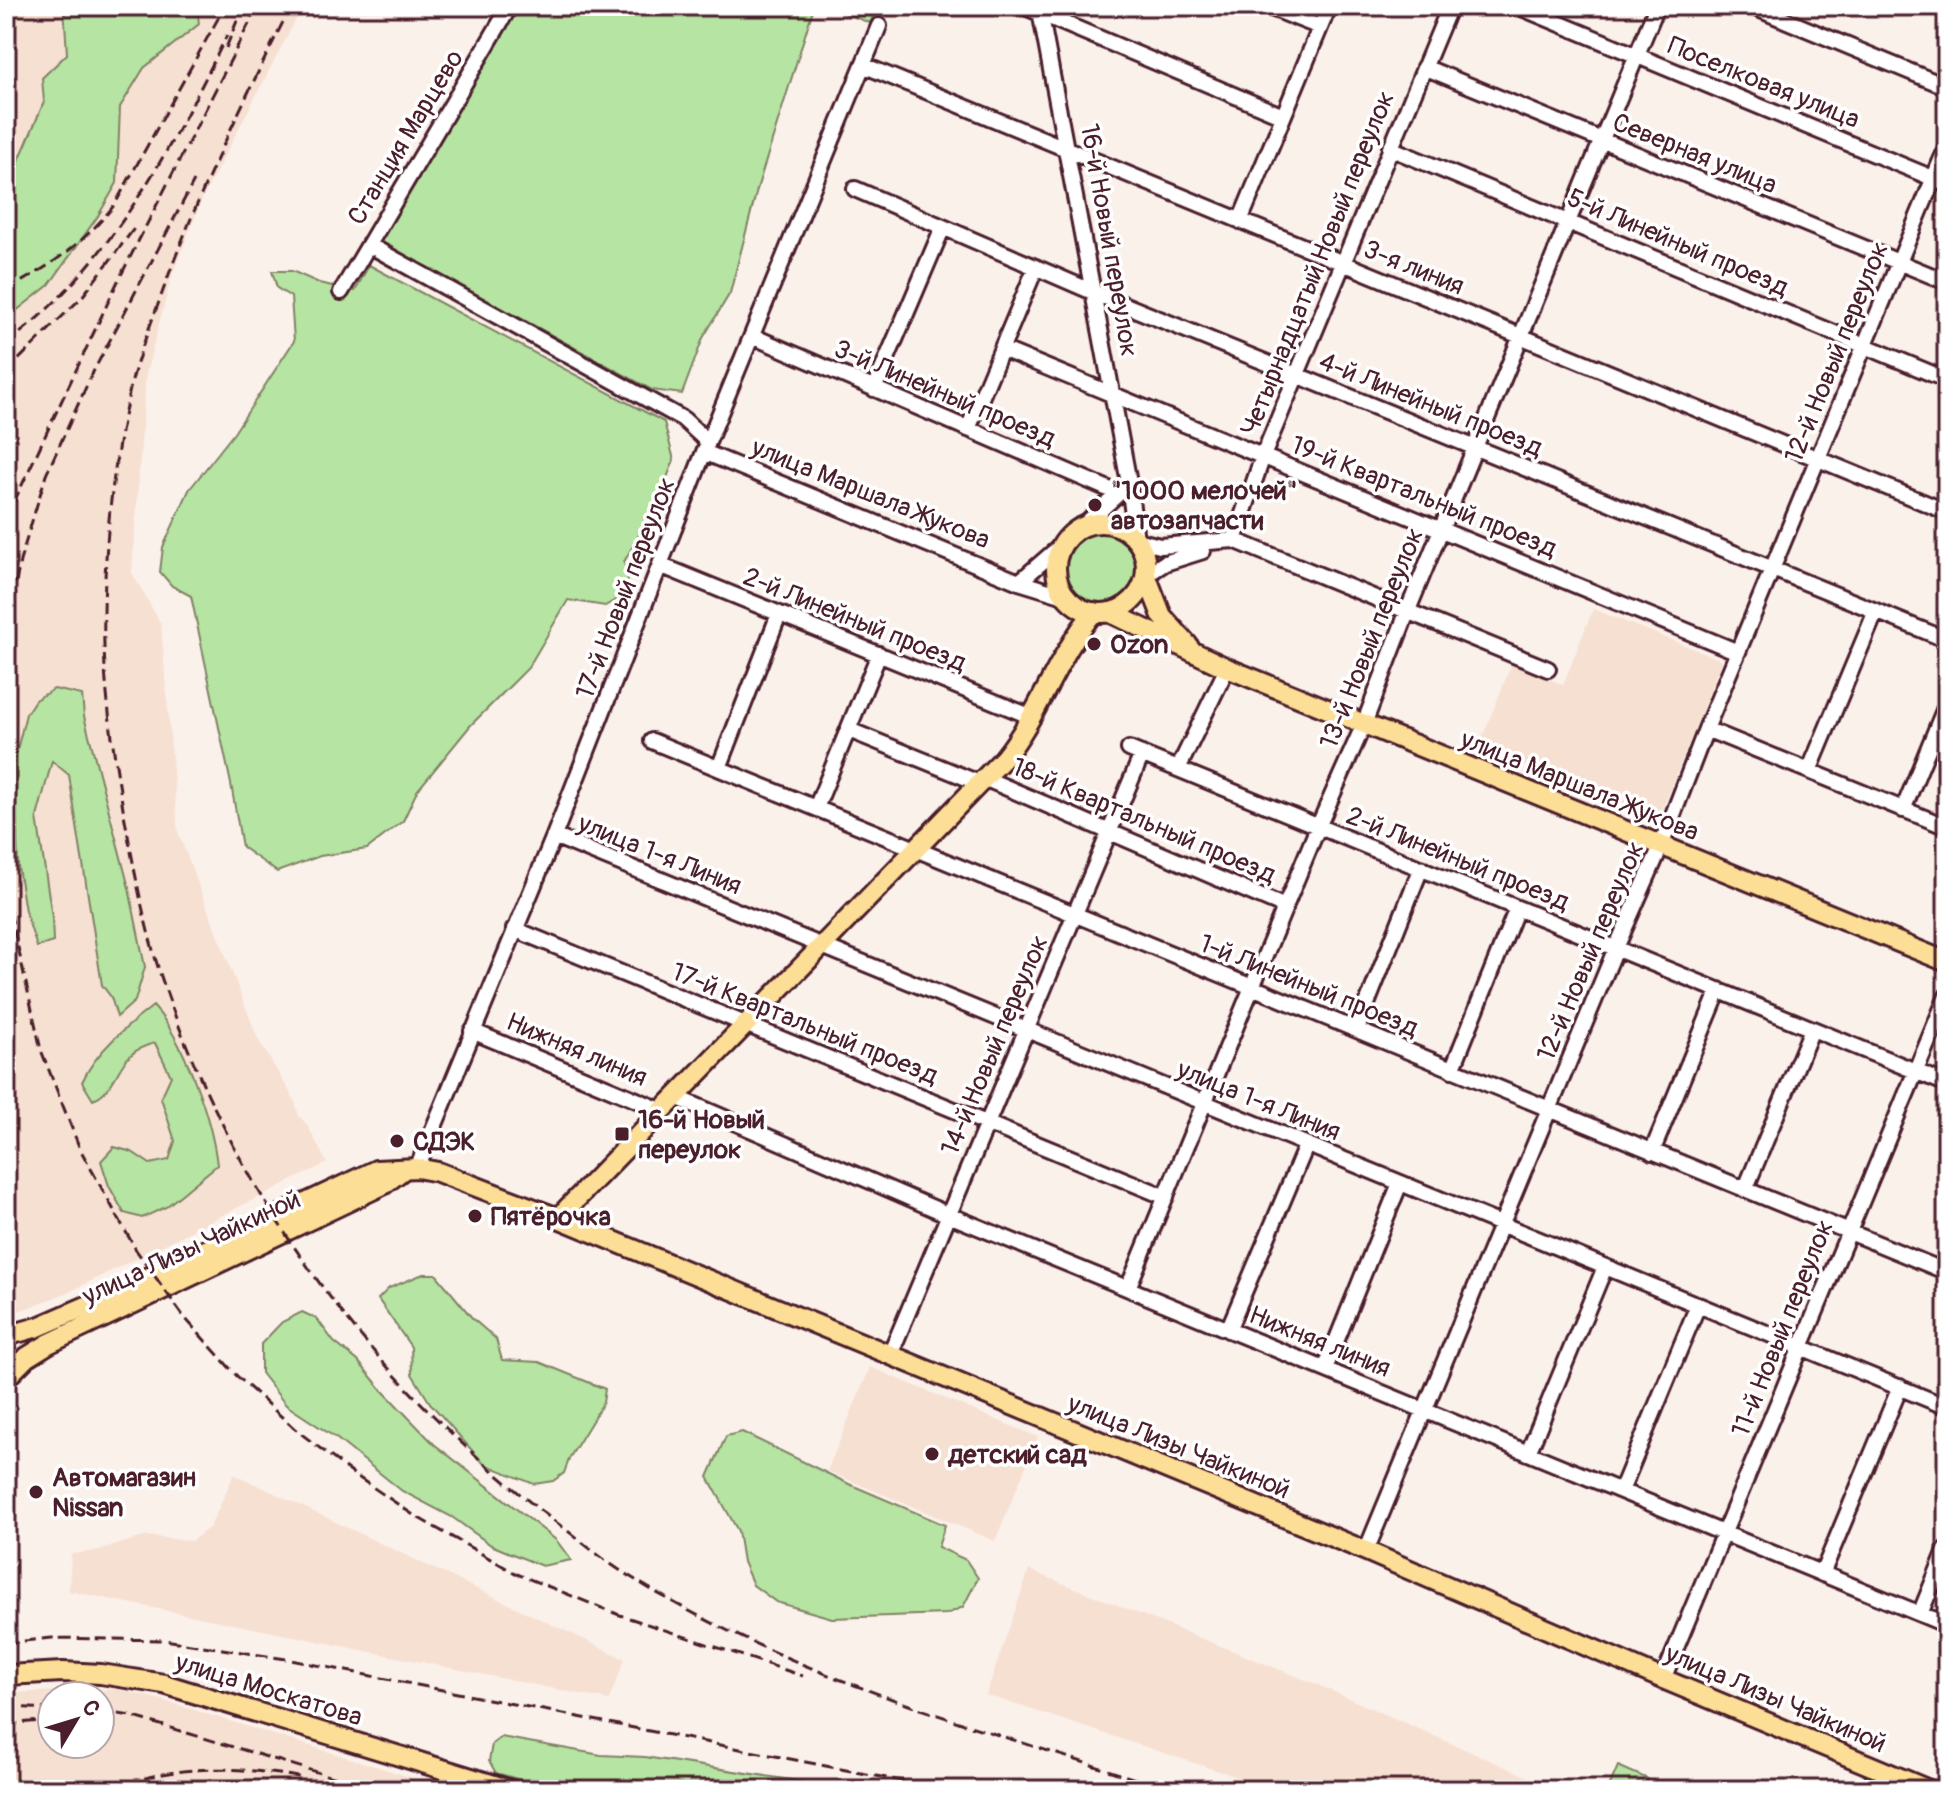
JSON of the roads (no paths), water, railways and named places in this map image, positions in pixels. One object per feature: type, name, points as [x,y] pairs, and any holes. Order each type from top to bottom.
[{"type":"main road","points":[[1096,523],[1111,524],[1125,530],[1136,540],[1144,553],[1146,575],[1132,600],[1121,608],[1102,612],[1081,608],[1069,598],[1061,586],[1057,568],[1064,543],[1082,527],[1096,523]]},
{"type":"main road","name":"улица Маршала Жукова","points":[[1146,575],[1162,616],[1195,653]]},
{"type":"main road","points":[[1069,598],[1077,632]]},
{"type":"main road","points":[[558,1218],[982,781],[1021,737],[1077,632],[1102,612]]},
{"type":"main road","name":"улица Маршала Жукова","points":[[1102,612],[1227,668],[1947,962]]},
{"type":"main road","name":"улица Лизы Чайкиной","points":[[6,1378],[27,1357],[48,1344],[383,1185],[410,1169]]},
{"type":"main road","name":"улица Лизы Чайкиной","points":[[6,1336],[38,1327],[91,1304],[376,1170],[410,1169],[452,1176],[1366,1551],[1929,1790]]},
{"type":"main road","name":"улица Москатова","points":[[6,1675],[101,1674],[164,1684],[511,1790]]},
{"type":"street","name":"Станция Марцево","points":[[341,292],[510,6]]},
{"type":"street","points":[[1023,6],[1039,10],[1283,116]]},
{"type":"street","points":[[1266,6],[1320,27]]},
{"type":"street","points":[[1240,221],[1329,6]]},
{"type":"street","name":"Четырнадцатый Новый переулок","points":[[1234,540],[1263,456],[1450,6]]},
{"type":"street","name":"Поселковая улица","points":[[1517,6],[1940,181]]},
{"type":"street","name":"13-й Новый переулок","points":[[1128,1288],[1318,827],[1364,724],[1657,6]]},
{"type":"street","points":[[1751,6],[1947,87]]},
{"type":"street","name":"16-й Новый переулок","points":[[1039,10],[1129,483],[1136,540]]},
{"type":"street","name":"17-й Новый переулок","points":[[410,1169],[554,836],[706,447],[879,26]]},
{"type":"street","name":"3-я линия","points":[[863,65],[1947,512]]},
{"type":"street","name":"Северная улица","points":[[1424,67],[1947,282]]},
{"type":"street","name":"12-й Новый переулок","points":[[1366,1551],[1661,846],[1706,729],[1899,263],[1940,181],[1947,146]]},
{"type":"street","name":"5-й Линейный проезд","points":[[1390,148],[1947,380]]},
{"type":"street","name":"4-й Линейный проезд","points":[[855,189],[1093,292],[1947,640]]},
{"type":"street","points":[[874,389],[943,227]]},
{"type":"street","name":"улица Маршала Жукова","points":[[369,245],[683,419],[706,447],[1019,582],[1069,598]]},
{"type":"street","points":[[968,429],[1036,267]]},
{"type":"street","name":"3-й Линейный проезд","points":[[752,336],[1113,491],[1113,498]]},
{"type":"street","name":"19-й Квартальный проезд","points":[[1002,349],[1738,652]]},
{"type":"street","points":[[1082,527],[1129,483]]},
{"type":"street","points":[[1136,540],[1160,546],[1234,540],[1548,669]]},
{"type":"street","points":[[1146,575],[1165,563],[1234,540]]},
{"type":"street","points":[[1019,582],[1064,543]]},
{"type":"street","name":"2-й Линейный проезд","points":[[660,565],[1032,717]]},
{"type":"street","points":[[1809,771],[1876,611]]},
{"type":"street","points":[[719,768],[779,614]]},
{"type":"street","points":[[816,808],[879,654]]},
{"type":"street","points":[[1178,769],[1227,668]]},
{"type":"street","points":[[1903,810],[1947,703]]},
{"type":"street","points":[[1706,729],[1947,827]]},
{"type":"street","name":"18-й Квартальный проезд","points":[[849,730],[1110,831],[1285,907]]},
{"type":"street","name":"1-й Линейный проезд","points":[[652,741],[1947,1272]]},
{"type":"street","name":"2-й Линейный проезд","points":[[1135,751],[1947,1084]]},
{"type":"street","name":"14-й Новый переулок","points":[[890,1355],[1110,831],[1135,751]]},
{"type":"street","name":"улица 1-я Линия","points":[[554,836],[1947,1407]]},
{"type":"street","points":[[1357,1029],[1421,868]]},
{"type":"street","points":[[1452,1070],[1517,908]]},
{"type":"street","name":"17-й Квартальный проезд","points":[[514,929],[1166,1197]]},
{"type":"street","points":[[1652,1152],[1719,990]]},
{"type":"street","name":"11-й Новый переулок","points":[[1663,1679],[1947,996]]},
{"type":"street","points":[[1745,1190],[1812,1029]]},
{"type":"street","name":"Нижняя линия","points":[[472,1031],[663,1111]]},
{"type":"street","name":"Нижняя линия","points":[[676,1097],[949,1215],[1947,1625]]},
{"type":"street","points":[[1228,1330],[1306,1146]]},
{"type":"street","points":[[1325,1369],[1400,1183]]},
{"type":"street","points":[[1528,1453],[1605,1267]]},
{"type":"street","points":[[1621,1491],[1698,1305]]},
{"type":"street","points":[[1822,1574],[1900,1387]]},
{"type":"street","points":[[1920,1614],[1947,1548]]},
{"type":"railway","points":[[6,290],[65,253],[92,230],[115,204],[225,6]]},
{"type":"railway","points":[[226,48],[243,6]]},
{"type":"railway","points":[[6,519],[118,281],[258,6]]},
{"type":"railway","points":[[291,6],[205,187],[140,355],[119,444],[106,557],[104,638],[112,740],[141,902],[165,988],[196,1068],[233,1144],[275,1217],[322,1287],[375,1353],[432,1415],[495,1472],[611,1564],[682,1607],[816,1670],[886,1697],[1169,1790]]},
{"type":"railway","points":[[6,344],[77,279],[107,242],[160,162],[227,35]]},
{"type":"railway","points":[[6,636],[20,561],[46,475],[91,376],[194,181]]},
{"type":"railway","points":[[6,372],[82,297],[136,226]]},
{"type":"railway","points":[[6,894],[41,1050],[80,1149],[136,1250],[184,1317],[237,1376],[295,1429],[352,1473],[415,1516],[517,1574],[617,1614],[803,1676]]},
{"type":"railway","points":[[6,1643],[52,1638],[165,1640],[286,1659],[947,1790]]},
{"type":"railway","points":[[6,1707],[36,1708]]},
{"type":"railway","points":[[116,1714],[376,1790]]},
{"type":"railway","points":[[6,1724],[36,1721]]},
{"type":"railway","points":[[110,1790],[158,1775],[206,1769],[304,1778]]},
{"type":"railway","points":[[165,1790],[215,1779]]},
{"type":"place","name":"\"1000 мелочей\" автозапчасти","points":[[1095,505]]},
{"type":"place","name":"Ozon","points":[[1094,644]]},
{"type":"place","name":"16-й Новый переулок","points":[[622,1134]]},
{"type":"place","name":"СДЭК","points":[[397,1141]]},
{"type":"place","name":"Пятёрочка","points":[[475,1216]]},
{"type":"place","name":"детский сад","points":[[932,1454]]},
{"type":"place","name":"Автомагазин Nissan","points":[[36,1492]]}]
